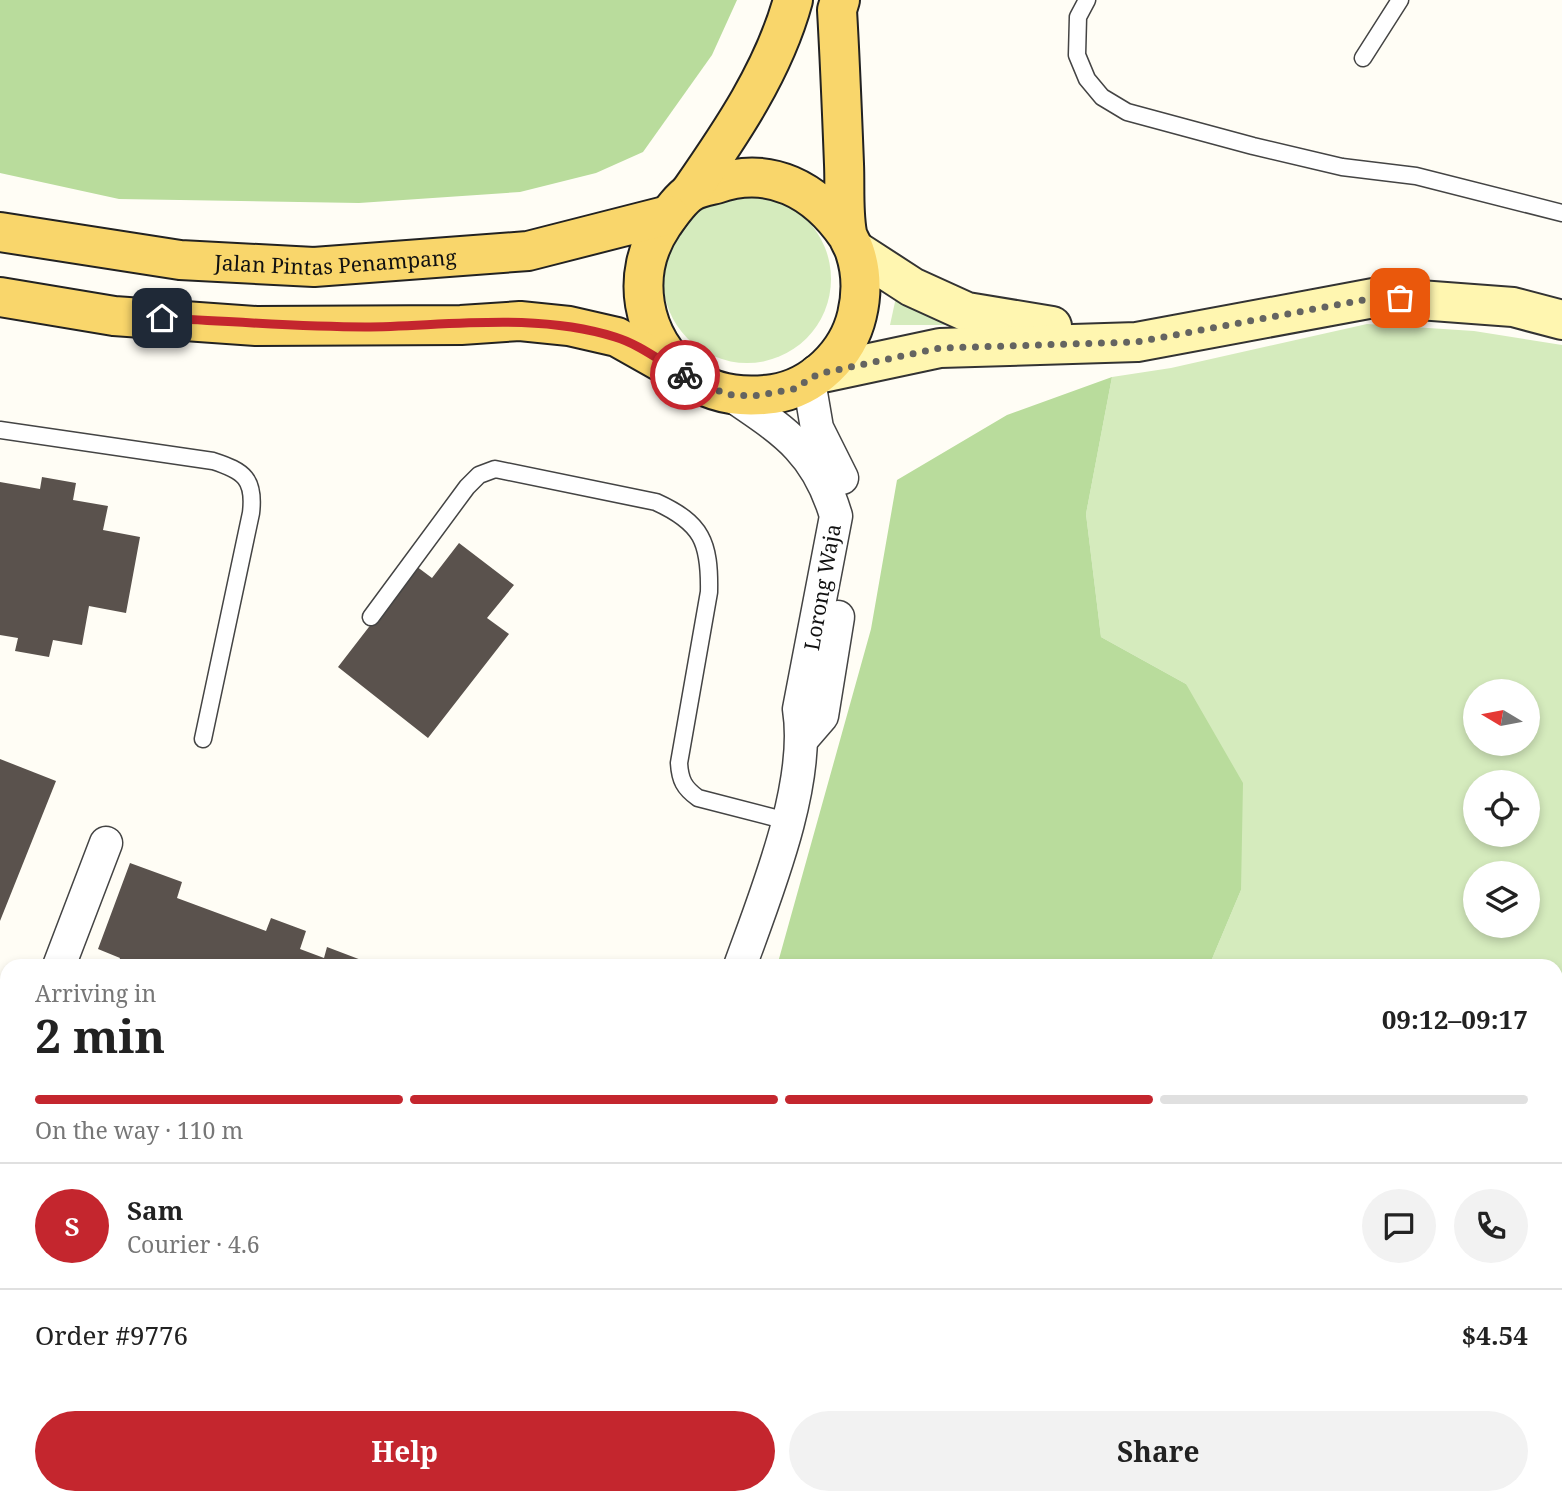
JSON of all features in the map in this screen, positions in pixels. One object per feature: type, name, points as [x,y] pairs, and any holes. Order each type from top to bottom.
[{"type":"main road","points":[[690,377],[659,344],[648,324],[643,301],[647,256],[679,204],[738,122],[784,32],[793,0]]},
{"type":"main road","points":[[0,297],[114,316],[256,326],[461,325],[520,321],[569,326],[617,337],[710,388],[732,395],[777,393],[813,378],[841,349],[856,318],[861,295],[851,242],[837,10],[840,0]]},
{"type":"main road","points":[[679,204],[727,180],[772,178],[814,196],[831,211],[851,242]]},
{"type":"main road","name":"Jalan Pintas Penampang","points":[[0,232],[180,260],[314,267],[528,251],[679,204]]},
{"type":"street","points":[[851,242],[912,287],[967,312],[1137,342]]},
{"type":"street","points":[[813,378],[940,348],[1137,342],[1379,297],[1513,307],[1562,320]]},
{"type":"street","name":"Lorong Waja","points":[[803,738],[822,716],[855,508],[817,428],[813,378]]},
{"type":"street","name":"Lorong Waja","points":[[732,395],[802,447],[828,488],[836,516],[799,709],[803,738],[787,821],[742,959]]},
{"type":"street","points":[[61,959],[106,843]]},
{"type":"lane","points":[[1087,0],[1078,17],[1077,55],[1087,79],[1102,97],[1126,112],[1342,167],[1416,176],[1562,213]]},
{"type":"lane","points":[[1363,58],[1400,0]]},
{"type":"lane","points":[[0,430],[213,461],[232,467],[247,479],[253,495],[251,513],[203,739]]},
{"type":"lane","points":[[371,617],[467,487],[478,475],[495,469],[656,502],[681,513],[699,529],[709,569],[709,592],[679,763],[679,778],[686,790],[698,798],[787,821]]},
{"type":"green space","points":[[0,0],[737,0],[712,55],[643,152],[596,173],[520,192],[359,203],[119,199],[0,173]]},
{"type":"green space","points":[[747,195],[779,201],[806,220],[825,247],[831,279],[825,311],[806,338],[779,357],[747,363],[715,357],[688,338],[669,311],[663,279],[669,247],[688,220],[715,201]]},
{"type":"green space","points":[[898,288],[950,321],[945,325],[890,325]]},
{"type":"green space","points":[[1367,324],[1474,331],[1562,345],[1562,959],[1212,959],[1241,890],[1186,684],[1101,637],[1086,514],[1112,377],[1171,368]]},
{"type":"green space","points":[[1112,377],[1086,514],[1101,637],[1186,684],[1243,783],[1241,890],[1212,959],[779,959],[871,629],[897,480],[1007,415]]},
{"type":"building","points":[[42,477],[76,483],[73,500],[108,506],[103,530],[140,537],[126,613],[89,606],[82,645],[53,640],[49,657],[15,651],[18,638],[0,635],[0,482],[40,489]]},
{"type":"building","points":[[459,543],[514,585],[487,618],[509,634],[428,738],[338,667],[416,566],[432,578]]},
{"type":"building","points":[[0,759],[56,781],[0,921]]},
{"type":"building","points":[[130,863],[182,882],[177,898],[266,931],[271,918],[306,931],[300,949],[324,958],[327,947],[359,959],[120,959],[98,949]]},
{"type":"way so far","points":[[685,375],[710,388],[732,395],[754,396],[794,389],[818,374],[940,348],[991,344],[1137,342],[1379,297],[1400,298]]},
{"type":"route","points":[[162,318],[256,326],[363,327],[520,321],[569,326],[617,337],[685,375]]}]
